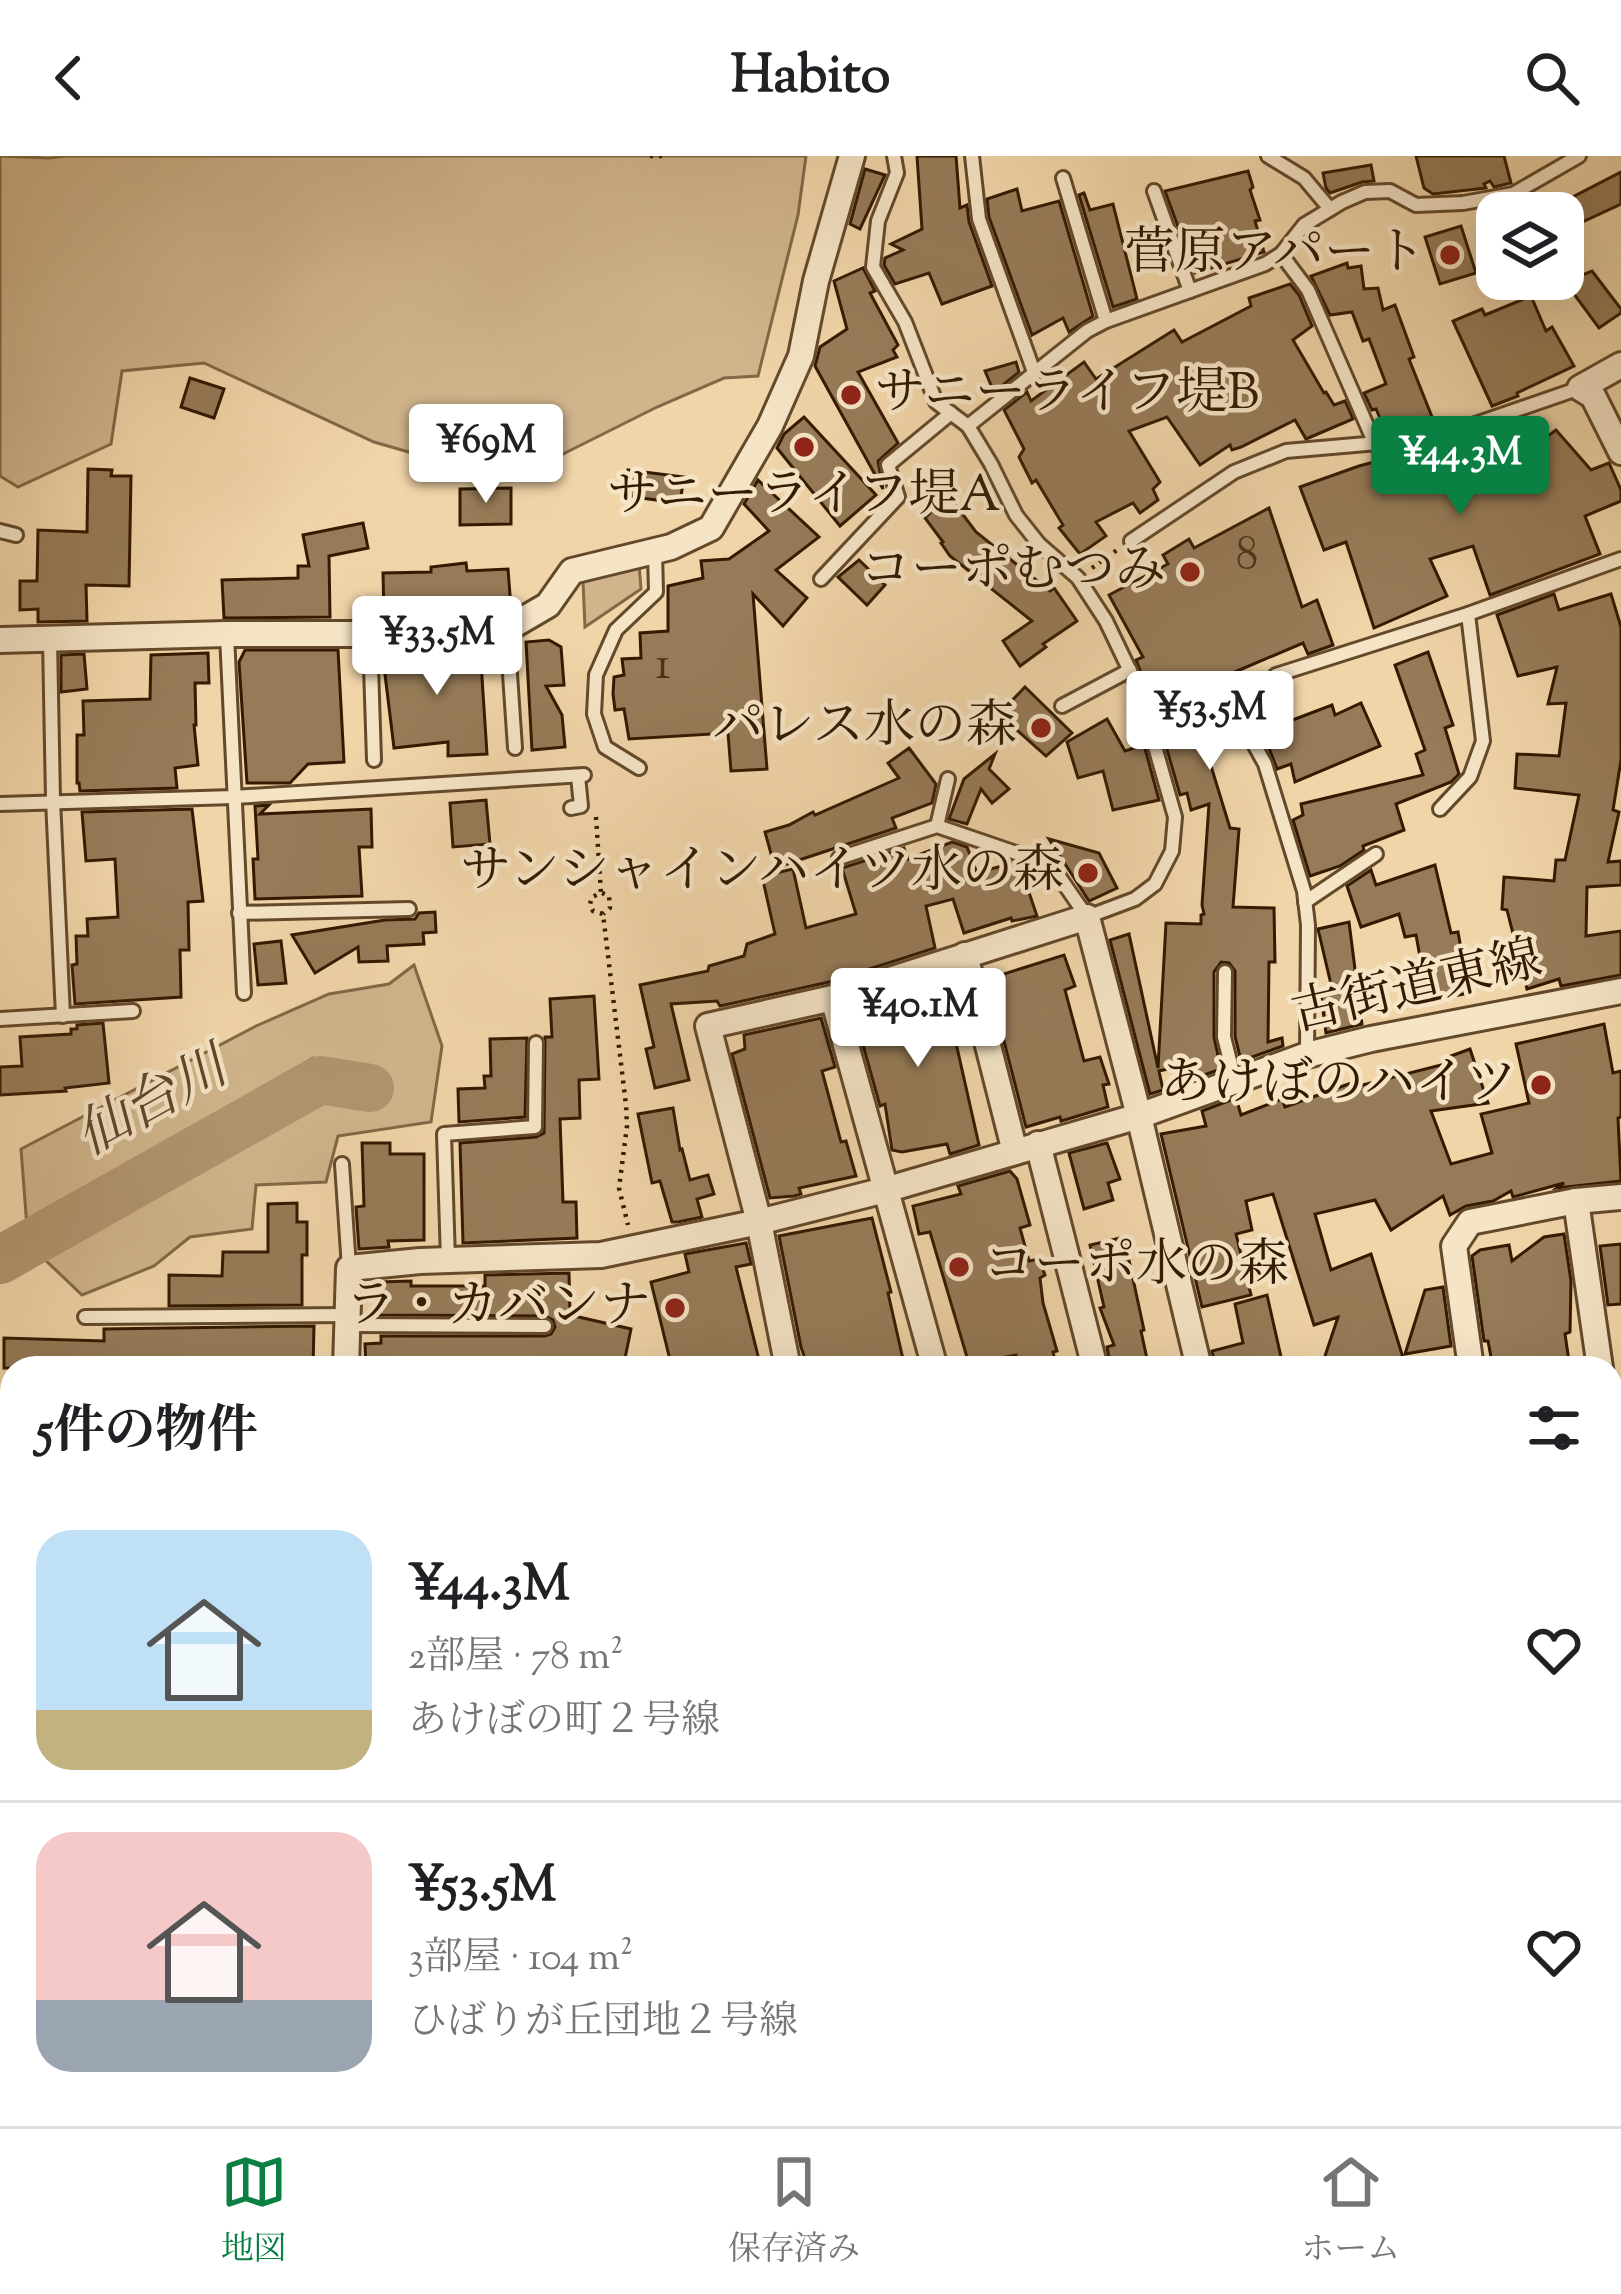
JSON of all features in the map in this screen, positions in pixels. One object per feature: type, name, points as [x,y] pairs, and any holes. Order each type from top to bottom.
[{"type":"street","points":[[0,640],[507,628],[548,605],[572,571],[671,547],[711,528],[770,426],[801,356],[816,281],[852,156]]},
{"type":"street","points":[[1621,365],[1580,388],[1593,396],[1621,452]]},
{"type":"street","points":[[786,1356],[759,1222],[708,1026],[833,998],[1087,917],[1196,1356]]},
{"type":"street","points":[[965,956],[1091,1356]]},
{"type":"street","name":"古街道東線","points":[[349,1268],[602,1255],[759,1222],[1139,1116],[1307,1055],[1621,991]]},
{"type":"street","points":[[833,998],[931,1356]]},
{"type":"street","points":[[1469,1356],[1454,1246],[1470,1222],[1621,1196]]},
{"type":"street","points":[[1576,1201],[1598,1356]]},
{"type":"street","points":[[346,1356],[349,1268]]},
{"type":"lane","points":[[839,858],[937,826],[1051,866],[1087,917],[1135,899],[1155,884],[1172,851],[1175,818],[1139,690],[1106,621],[1078,578],[1016,515],[968,426],[936,402],[905,322],[873,267],[878,221],[897,173],[894,156]]},
{"type":"lane","points":[[972,156],[979,219],[1034,372]]},
{"type":"lane","points":[[1268,156],[1304,178],[1330,209]]},
{"type":"lane","points":[[968,426],[1087,331],[1265,265],[1281,254],[1304,225],[1365,192],[1390,191],[1416,205],[1462,203],[1513,194],[1579,156]]},
{"type":"lane","points":[[1063,178],[1106,321]]},
{"type":"lane","points":[[1154,191],[1190,291]]},
{"type":"lane","points":[[1281,254],[1308,290],[1375,444]]},
{"type":"lane","points":[[1131,541],[1234,472],[1286,452],[1435,438],[1580,388]]},
{"type":"lane","points":[[821,579],[898,496],[888,465],[951,413]]},
{"type":"lane","points":[[0,531],[16,535]]},
{"type":"lane","points":[[639,768],[605,747],[594,714],[596,675],[616,630],[656,592],[655,550]]},
{"type":"lane","points":[[1276,675],[1621,559]]},
{"type":"lane","points":[[1440,809],[1470,777],[1483,741],[1468,614]]},
{"type":"lane","points":[[507,628],[515,748]]},
{"type":"lane","points":[[227,634],[244,993]]},
{"type":"lane","points":[[370,634],[374,760]]},
{"type":"lane","points":[[50,640],[63,1016]]},
{"type":"lane","points":[[1062,706],[1130,670]]},
{"type":"lane","points":[[1202,700],[1244,726],[1265,764],[1309,925],[1307,1055]]},
{"type":"lane","points":[[0,804],[234,797],[581,776],[581,806],[571,808]]},
{"type":"lane","points":[[937,826],[948,779]]},
{"type":"lane","points":[[1305,902],[1376,854]]},
{"type":"lane","points":[[239,913],[409,909]]},
{"type":"lane","points":[[1225,972],[1224,1037],[1235,1081]]},
{"type":"lane","points":[[0,1019],[133,1011]]},
{"type":"lane","points":[[448,1260],[444,1134],[535,1127],[536,1043]]},
{"type":"lane","points":[[342,1164],[349,1268]]},
{"type":"lane","points":[[85,1317],[544,1326]]},
{"type":"path","points":[[650,156],[665,156]]},
{"type":"path","points":[[1078,578],[1131,541]]},
{"type":"path","points":[[596,819],[601,893]]},
{"type":"path","points":[[601,893],[611,902],[603,914],[593,911],[590,904],[601,893]]},
{"type":"path","points":[[603,914],[626,1105],[619,1188],[634,1248]]},
{"type":"shaded area","points":[[0,156],[806,156],[798,215],[758,376],[724,378],[509,481],[374,442],[204,363],[122,371],[111,444],[18,487],[0,476]]},
{"type":"shaded area","points":[[639,564],[641,589],[585,627],[583,582]]},
{"type":"shaded area","points":[[414,965],[442,1046],[431,1122],[338,1136],[326,1182],[256,1185],[252,1229],[190,1237],[154,1266],[82,1295],[40,1255],[331,1099],[368,1104],[379,1071],[313,1058],[27,1227],[21,1149],[256,1026],[329,994],[389,984]]},
{"type":"building","points":[[917,156],[956,156],[960,208],[967,205],[992,286],[942,304],[929,273],[895,284],[884,265],[885,258],[903,250],[891,244],[922,229]]},
{"type":"building","points":[[1416,156],[1504,156],[1511,183],[1494,187],[1490,181],[1484,184],[1486,188],[1433,194],[1424,188]]},
{"type":"building","points":[[1371,165],[1374,181],[1330,193],[1326,188],[1323,173]]},
{"type":"building","points":[[865,169],[885,175],[860,229],[850,224]]},
{"type":"building","points":[[1248,171],[1264,252],[1195,273],[1165,191]]},
{"type":"building","points":[[1621,172],[1621,204],[1584,221],[1582,192]]},
{"type":"building","points":[[1017,189],[1022,211],[1059,201],[1093,316],[1069,332],[1063,318],[1032,335],[989,217],[987,199]]},
{"type":"building","points":[[1084,193],[1090,210],[1113,204],[1137,299],[1113,307],[1079,195]]},
{"type":"building","name":"菅原アパート","points":[[1461,226],[1476,273],[1440,284],[1425,237]]},
{"type":"building","points":[[1347,263],[1348,268],[1361,266],[1364,289],[1378,288],[1383,310],[1395,305],[1414,357],[1409,359],[1436,427],[1386,432],[1376,409],[1372,410],[1364,393],[1386,384],[1369,339],[1363,341],[1352,312],[1330,315],[1311,276]]},
{"type":"building","points":[[863,268],[875,291],[870,293],[898,345],[893,350],[897,357],[858,372],[898,443],[878,461],[883,489],[815,366],[820,347],[847,329],[834,281]]},
{"type":"building","points":[[1592,271],[1621,309],[1599,328],[1578,300],[1584,300],[1584,274]]},
{"type":"building","points":[[1290,284],[1312,326],[1293,340],[1324,393],[1334,405],[1345,401],[1353,419],[1306,439],[1295,420],[1241,447],[1232,450],[1230,445],[1200,465],[1167,417],[1129,431],[1160,482],[1153,489],[1158,500],[1140,513],[1133,503],[1096,522],[1106,536],[1080,554],[1059,528],[1063,525],[1036,480],[1032,483],[1019,457],[1024,449],[1004,410],[1027,392],[1031,401],[1084,362],[1096,379],[1174,330],[1182,342],[1251,306],[1249,298]]},
{"type":"building","points":[[1533,300],[1546,331],[1552,327],[1574,366],[1492,406],[1453,321],[1482,309],[1485,315]]},
{"type":"building","points":[[1016,362],[1019,372],[994,392],[985,371]]},
{"type":"building","points":[[190,378],[224,389],[214,418],[181,407]]},
{"type":"building","points":[[804,417],[876,495],[840,526],[777,448],[784,434]]},
{"type":"building","points":[[1556,430],[1591,470],[1609,463],[1621,490],[1621,501],[1585,516],[1600,554],[1490,595],[1473,546],[1430,559],[1447,596],[1374,628],[1346,542],[1324,550],[1300,487],[1397,456],[1395,452],[1461,440],[1470,467],[1510,452],[1514,461]]},
{"type":"building","points":[[88,469],[131,476],[129,586],[86,585],[87,621],[38,622],[38,609],[20,610],[20,581],[37,581],[38,530],[87,532]]},
{"type":"building","points":[[628,470],[684,477],[680,503],[625,496]]},
{"type":"building","points":[[758,480],[819,537],[776,570],[807,598],[783,626],[753,594],[767,769],[731,771],[728,733],[629,739],[624,709],[615,710],[614,677],[624,675],[622,659],[641,658],[640,633],[668,631],[668,586],[703,578],[701,561],[729,559],[769,531],[744,504]]},
{"type":"building","points":[[942,487],[976,532],[1050,591],[1054,588],[1077,621],[1020,666],[1003,641],[1032,621],[950,556],[941,543],[925,518],[930,513],[924,503]]},
{"type":"building","points":[[511,488],[511,524],[460,525],[460,489]]},
{"type":"building","points":[[1269,508],[1302,607],[1317,600],[1333,645],[1308,654],[1303,643],[1230,674],[1238,710],[1203,690],[1196,691],[1192,701],[1207,715],[1196,717],[1230,828],[1239,829],[1233,907],[1274,908],[1268,1042],[1282,1038],[1283,1046],[1241,1061],[1235,1036],[1235,971],[1221,962],[1214,972],[1214,1037],[1221,1069],[1193,1079],[1190,1064],[1159,1071],[1163,1090],[1150,1094],[1110,940],[1129,934],[1158,1068],[1166,923],[1201,924],[1209,804],[1191,810],[1187,793],[1180,795],[1167,738],[1136,660],[1143,657],[1109,595],[1168,564],[1163,555],[1189,539],[1194,548]]},
{"type":"building","points":[[363,523],[368,548],[329,556],[330,617],[224,618],[222,580],[298,578],[298,566],[309,566],[303,535]]},
{"type":"building","points":[[859,560],[885,585],[867,605],[838,577]]},
{"type":"building","points":[[466,563],[467,571],[508,569],[511,608],[480,611],[479,601],[417,608],[417,616],[384,617],[383,573],[431,572],[431,567]]},
{"type":"building","points":[[1554,594],[1559,610],[1611,594],[1621,627],[1621,760],[1613,810],[1619,812],[1608,862],[1621,861],[1621,885],[1587,887],[1586,936],[1621,931],[1621,975],[1561,986],[1559,979],[1527,989],[1507,910],[1502,909],[1504,877],[1554,881],[1556,860],[1565,860],[1579,795],[1515,788],[1517,754],[1559,756],[1566,703],[1548,704],[1557,667],[1518,676],[1497,615]]},
{"type":"building","points":[[549,640],[561,647],[564,685],[546,686],[562,715],[565,747],[532,750],[526,642]]},
{"type":"building","points":[[480,647],[487,754],[448,756],[448,742],[394,748],[382,650]]},
{"type":"building","points":[[245,650],[338,650],[344,762],[308,764],[290,783],[247,783],[239,662]]},
{"type":"building","points":[[1428,652],[1453,725],[1445,728],[1459,774],[1451,782],[1396,804],[1404,830],[1363,846],[1364,850],[1340,866],[1310,876],[1293,820],[1303,815],[1301,804],[1423,775],[1416,754],[1425,750],[1395,665]]},
{"type":"building","points":[[208,653],[209,683],[195,683],[198,765],[175,768],[177,788],[80,791],[77,735],[84,735],[83,701],[150,699],[151,655]]},
{"type":"building","points":[[84,654],[87,689],[61,692],[61,655]]},
{"type":"building","name":"パレス水の森","points":[[1025,687],[1072,733],[1046,756],[999,714]]},
{"type":"building","points":[[1361,703],[1380,746],[1295,782],[1291,764],[1277,769],[1261,727],[1332,705],[1335,715]]},
{"type":"building","points":[[1107,719],[1125,751],[1144,745],[1159,800],[1113,810],[1103,771],[1078,778],[1067,742]]},
{"type":"building","points":[[909,748],[936,784],[932,803],[892,818],[896,828],[775,868],[765,832],[899,778],[888,763]]},
{"type":"building","points":[[995,754],[989,769],[1009,789],[992,803],[981,789],[967,824],[949,819],[964,779]]},
{"type":"building","points":[[486,800],[490,844],[453,847],[450,803]]},
{"type":"building","points":[[269,805],[260,814],[371,809],[372,847],[359,847],[362,896],[255,899],[255,806]]},
{"type":"building","points":[[192,809],[203,901],[188,902],[189,950],[180,950],[181,997],[75,1004],[76,936],[88,936],[87,919],[118,917],[115,859],[86,861],[82,812]]},
{"type":"building","name":"サンシャインハイツ水の森","points":[[1049,839],[1099,853],[1117,888],[1089,901]]},
{"type":"building","points":[[952,842],[967,847],[977,873],[1012,863],[1020,866],[1037,916],[1011,918],[964,933],[953,899],[926,906],[935,948],[829,982],[720,1006],[717,1001],[671,1004],[689,1080],[655,1088],[646,1049],[654,1047],[640,985],[708,971],[709,966],[744,956],[747,944],[775,934],[762,876],[793,869],[806,928],[856,914],[842,868],[904,848],[908,859]]},
{"type":"building","points":[[1435,865],[1451,933],[1458,932],[1469,993],[1428,1001],[1416,935],[1405,937],[1399,914],[1361,927],[1347,886],[1371,870],[1376,885]]},
{"type":"building","points":[[435,912],[436,932],[423,933],[424,944],[387,946],[388,961],[359,962],[358,947],[315,973],[292,935],[415,919],[419,913]]},
{"type":"building","points":[[1349,922],[1362,1024],[1326,1033],[1321,995],[1333,993],[1318,929]]},
{"type":"building","points":[[281,941],[286,983],[258,985],[254,944]]},
{"type":"building","points":[[1064,955],[1075,986],[1065,990],[1084,1061],[1100,1057],[1109,1084],[1103,1085],[1108,1107],[1026,1127],[988,979]]},
{"type":"building","points":[[942,981],[979,1145],[950,1154],[947,1144],[892,1150],[885,1104],[880,1106],[853,1009]]},
{"type":"building","points":[[594,996],[599,1079],[579,1080],[580,1118],[560,1119],[563,1202],[576,1202],[577,1238],[463,1243],[460,1143],[544,1133],[545,1037],[552,1037],[550,999]]},
{"type":"building","points":[[821,1018],[835,1067],[822,1071],[841,1142],[846,1141],[856,1176],[799,1188],[801,1194],[794,1196],[770,1198],[732,1054],[745,1049],[744,1035]]},
{"type":"building","points":[[103,1023],[109,1083],[0,1095],[0,1067],[22,1066],[20,1037],[71,1034],[77,1025]]},
{"type":"building","points":[[1604,1024],[1613,1073],[1621,1071],[1621,1181],[1557,1188],[1564,1183],[1513,1197],[1511,1191],[1450,1215],[1443,1196],[1391,1230],[1375,1200],[1315,1214],[1331,1270],[1371,1254],[1402,1356],[1325,1356],[1338,1317],[1314,1325],[1273,1194],[1246,1201],[1252,1230],[1236,1234],[1251,1295],[1202,1307],[1161,1134],[1206,1126],[1202,1111],[1236,1098],[1241,1115],[1282,1099],[1285,1107],[1354,1082],[1355,1087],[1453,1062],[1451,1056],[1470,1049],[1488,1103],[1431,1111],[1451,1164],[1492,1153],[1481,1114],[1529,1103],[1516,1044]]},
{"type":"building","points":[[527,1038],[525,1117],[459,1122],[458,1089],[485,1088],[484,1076],[491,1076],[490,1039]]},
{"type":"building","points":[[673,1108],[690,1180],[708,1175],[714,1194],[697,1199],[702,1217],[678,1222],[672,1222],[660,1181],[652,1183],[638,1114]]},
{"type":"building","points":[[362,1143],[390,1143],[390,1154],[424,1154],[424,1240],[388,1241],[389,1247],[359,1249],[356,1207],[364,1206]]},
{"type":"building","points":[[1107,1143],[1120,1179],[1108,1183],[1113,1200],[1084,1209],[1069,1153]]},
{"type":"building","points":[[1010,1171],[1017,1179],[1030,1225],[1020,1228],[1029,1261],[1039,1259],[1045,1275],[1040,1278],[1057,1351],[1054,1356],[967,1356],[930,1232],[919,1234],[913,1206],[961,1194],[958,1186]]},
{"type":"building","points":[[297,1203],[297,1222],[307,1222],[302,1305],[169,1306],[169,1275],[222,1276],[223,1252],[268,1252],[268,1204]]},
{"type":"building","points":[[872,1218],[902,1356],[804,1356],[779,1236]]},
{"type":"building","points":[[1564,1234],[1571,1281],[1570,1332],[1565,1334],[1568,1356],[1491,1356],[1488,1341],[1484,1341],[1472,1256],[1509,1245],[1512,1261],[1544,1237]]},
{"type":"building","points":[[1124,1237],[1146,1356],[1109,1356],[1107,1347],[1114,1345],[1100,1308],[1104,1307],[1090,1245]]},
{"type":"building","points":[[746,1243],[751,1264],[736,1267],[758,1356],[669,1356],[651,1282],[689,1272],[685,1254]]},
{"type":"building","points":[[1621,1244],[1621,1304],[1608,1305],[1600,1246]]},
{"type":"building","points":[[569,1273],[570,1315],[631,1329],[625,1356],[366,1356],[365,1344],[381,1343],[381,1336],[551,1334],[553,1320],[545,1316],[380,1315],[379,1282],[485,1286],[485,1275]]},
{"type":"building","points":[[1443,1287],[1451,1346],[1405,1354],[1425,1290]]},
{"type":"building","points":[[1267,1295],[1281,1356],[1213,1356],[1212,1351],[1243,1343],[1235,1304]]},
{"type":"building","points":[[314,1326],[313,1356],[4,1356],[4,1338],[104,1341],[104,1329]]},
{"type":"waterway","name":"仙台川","points":[[0,1260],[320,1080],[370,1088]]},
{"type":"place","name":"菅原アパート","points":[[1450,255]]},
{"type":"place","name":"サニーライフ堤B","points":[[851,395]]},
{"type":"place","name":"サニーライフ堤A","points":[[804,447]]},
{"type":"place","name":"コーポむつみ","points":[[1190,572]]},
{"type":"place","name":"パレス水の森","points":[[1041,728]]},
{"type":"place","name":"サンシャインハイツ水の森","points":[[1088,873]]},
{"type":"place","name":"あけぼのハイツ","points":[[1541,1085]]},
{"type":"place","name":"コーポ水の森","points":[[959,1267]]},
{"type":"place","name":"ラ・カバンナ","points":[[675,1308]]}]
